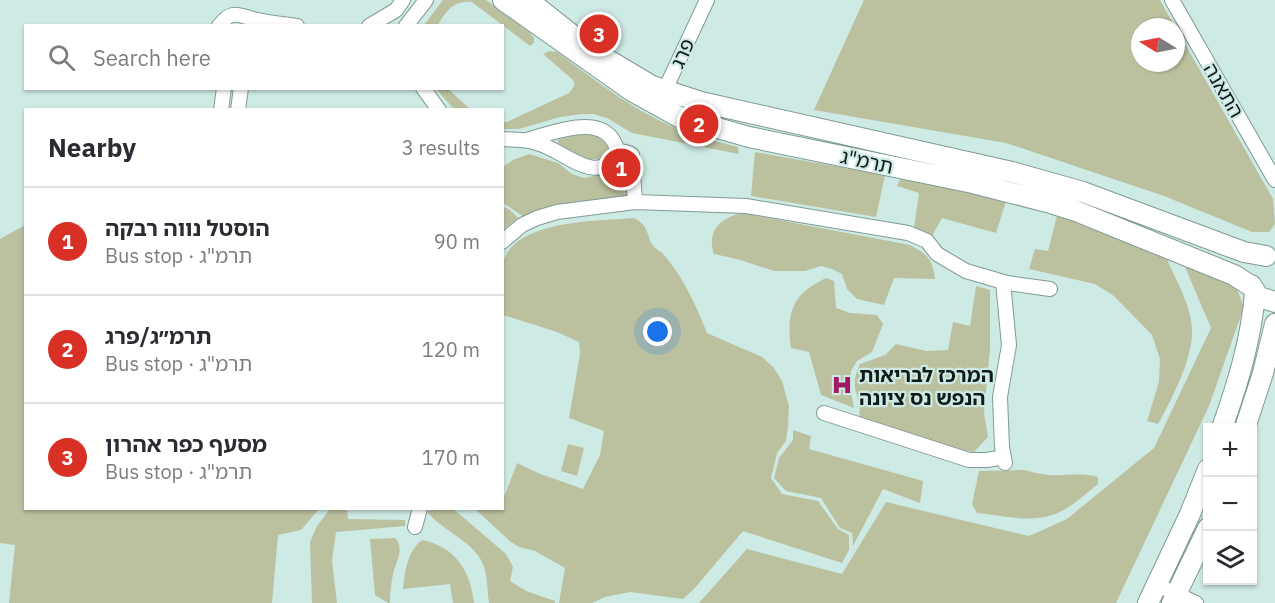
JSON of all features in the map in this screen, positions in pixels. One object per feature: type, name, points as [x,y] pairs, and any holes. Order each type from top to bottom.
[{"type":"street","points":[[372,24],[396,10],[403,0]]},
{"type":"street","points":[[408,24],[426,0]]},
{"type":"street","name":"תרמ\"ג","points":[[503,0],[624,86],[661,98],[743,112],[1012,172],[1083,192],[1244,252],[1272,255]]},
{"type":"street","name":"תרמ\"ג","points":[[528,0],[661,98],[701,124],[749,137],[974,183],[1047,202],[1076,211],[1234,275],[1264,300],[1275,302]]},
{"type":"street","name":"פרג","points":[[661,98],[707,0]]},
{"type":"street","name":"התאנה","points":[[1173,0],[1275,180]]},
{"type":"street","points":[[221,24],[232,15],[240,14],[257,23]]},
{"type":"street","points":[[221,108],[224,90]]},
{"type":"street","points":[[238,108],[242,90]]},
{"type":"street","points":[[424,90],[438,108]]},
{"type":"street","points":[[504,139],[526,140],[549,147],[574,162],[598,168],[608,164],[617,150],[611,136],[601,129],[589,127],[578,127],[526,140]]},
{"type":"street","points":[[617,150],[632,155],[635,202]]},
{"type":"street","points":[[504,240],[522,225],[557,212],[635,202],[746,206],[908,233],[927,241],[938,254],[960,268],[1003,282],[1050,289]]},
{"type":"street","points":[[1224,423],[1249,337],[1253,290],[1251,272],[1259,260],[1272,255]]},
{"type":"street","points":[[824,414],[969,460],[1004,461],[1000,398],[1009,345],[1003,282]]},
{"type":"street","points":[[1247,423],[1263,373],[1275,324]]},
{"type":"street","points":[[1196,603],[1153,594],[1205,477]]},
{"type":"street","points":[[415,527],[419,510]]},
{"type":"street","points":[[1174,599],[1207,531]]},
{"type":"green space","points":[[443,0],[486,0],[530,33],[534,38],[534,43],[530,46],[504,24],[472,2],[455,5],[439,24],[425,24]]},
{"type":"green space","points":[[864,0],[1160,0],[1170,18],[1131,18],[1131,72],[1185,72],[1185,44],[1273,199],[1275,224],[1269,232],[1252,232],[1164,196],[1006,143],[814,110]]},
{"type":"green space","points":[[549,51],[557,52],[636,108],[688,133],[738,147],[739,154],[632,133],[607,118],[593,114],[560,117],[519,129],[504,129],[504,122],[569,93],[575,85],[573,80],[543,54]]},
{"type":"green space","points":[[437,90],[449,90],[469,108],[453,108]]},
{"type":"green space","points":[[579,134],[598,136],[609,146],[607,155],[588,159],[570,151],[557,140]]},
{"type":"green space","points":[[755,152],[885,175],[876,217],[751,196]]},
{"type":"green space","points":[[529,154],[558,163],[572,174],[584,178],[619,170],[626,174],[629,184],[628,195],[613,199],[562,204],[524,217],[504,204],[504,166]]},
{"type":"green space","points":[[901,177],[1007,198],[996,233],[942,218],[932,236],[914,228],[919,193],[897,186]]},
{"type":"green space","points":[[504,207],[518,218],[504,229]]},
{"type":"green space","points":[[743,213],[910,245],[928,258],[935,279],[894,278],[884,305],[857,299],[847,289],[842,274],[832,269],[821,266],[805,271],[774,271],[714,254],[712,238],[717,226],[728,218]]},
{"type":"green space","points":[[1057,215],[1167,259],[1189,311],[1192,340],[1181,378],[1158,424],[1147,421],[1159,382],[1160,359],[1152,335],[1114,296],[1095,284],[1029,269],[1035,249],[1048,251]]},
{"type":"green space","points":[[634,218],[639,221],[645,228],[651,243],[664,255],[684,283],[707,333],[762,357],[774,368],[782,381],[789,406],[786,441],[777,453],[771,478],[782,494],[818,501],[838,529],[849,535],[849,550],[842,563],[743,531],[683,599],[630,592],[605,597],[592,603],[559,603],[565,568],[535,551],[519,547],[511,542],[476,510],[504,510],[504,495],[517,463],[583,489],[600,455],[604,431],[569,418],[580,354],[579,342],[557,332],[504,315],[504,260],[512,247],[525,237],[542,230],[581,222]]},
{"type":"green space","points":[[24,226],[24,510],[318,510],[301,530],[278,535],[272,603],[9,603],[15,545],[0,543],[0,239]]},
{"type":"green space","points":[[1182,260],[1235,284],[1244,307],[1209,406],[1116,603],[699,603],[747,549],[842,574],[886,502],[1029,536],[1067,519],[1154,448],[1211,328]]},
{"type":"green space","points":[[826,278],[834,281],[836,308],[850,313],[877,315],[883,324],[872,352],[857,361],[851,371],[850,387],[854,408],[821,395],[809,352],[791,348],[790,325],[794,306],[805,291]]},
{"type":"green space","points":[[976,286],[990,290],[990,349],[984,413],[988,437],[974,452],[965,451],[859,419],[860,411],[855,381],[860,364],[885,355],[896,344],[926,351],[948,350],[953,322],[970,326]]},
{"type":"green space","points":[[793,430],[811,436],[809,449],[923,481],[920,503],[883,489],[853,546],[852,533],[840,528],[821,498],[786,491],[774,478],[779,458],[793,440]]},
{"type":"green space","points":[[568,444],[584,448],[577,476],[561,471]]},
{"type":"green space","points":[[1024,470],[1049,475],[1080,474],[1098,477],[1098,484],[1076,502],[1052,515],[1014,518],[977,513],[972,504],[979,471]]},
{"type":"green space","points":[[329,510],[347,510],[348,519],[405,520],[405,526],[336,532],[332,560],[337,603],[312,603],[310,542],[317,526]]},
{"type":"green space","points":[[428,510],[457,512],[506,554],[513,567],[510,581],[526,591],[555,601],[555,603],[489,603],[486,575],[481,560],[470,547],[428,513]]},
{"type":"green space","points":[[395,538],[400,551],[392,578],[390,603],[388,603],[375,595],[370,539]]},
{"type":"green space","points":[[422,540],[444,548],[459,562],[469,581],[474,603],[453,603],[450,584],[403,589],[410,556]]},
{"type":"place","name":"מסעף כפר אהרון","points":[[599,34]]},
{"type":"place","name":"תרמ״ג/פרג","points":[[699,124]]},
{"type":"place","name":"הוסטל נווה רבקה","points":[[621,168]]},
{"type":"place","name":"המרכז לבריאות הנפש נס ציונה","points":[[842,385]]}]
